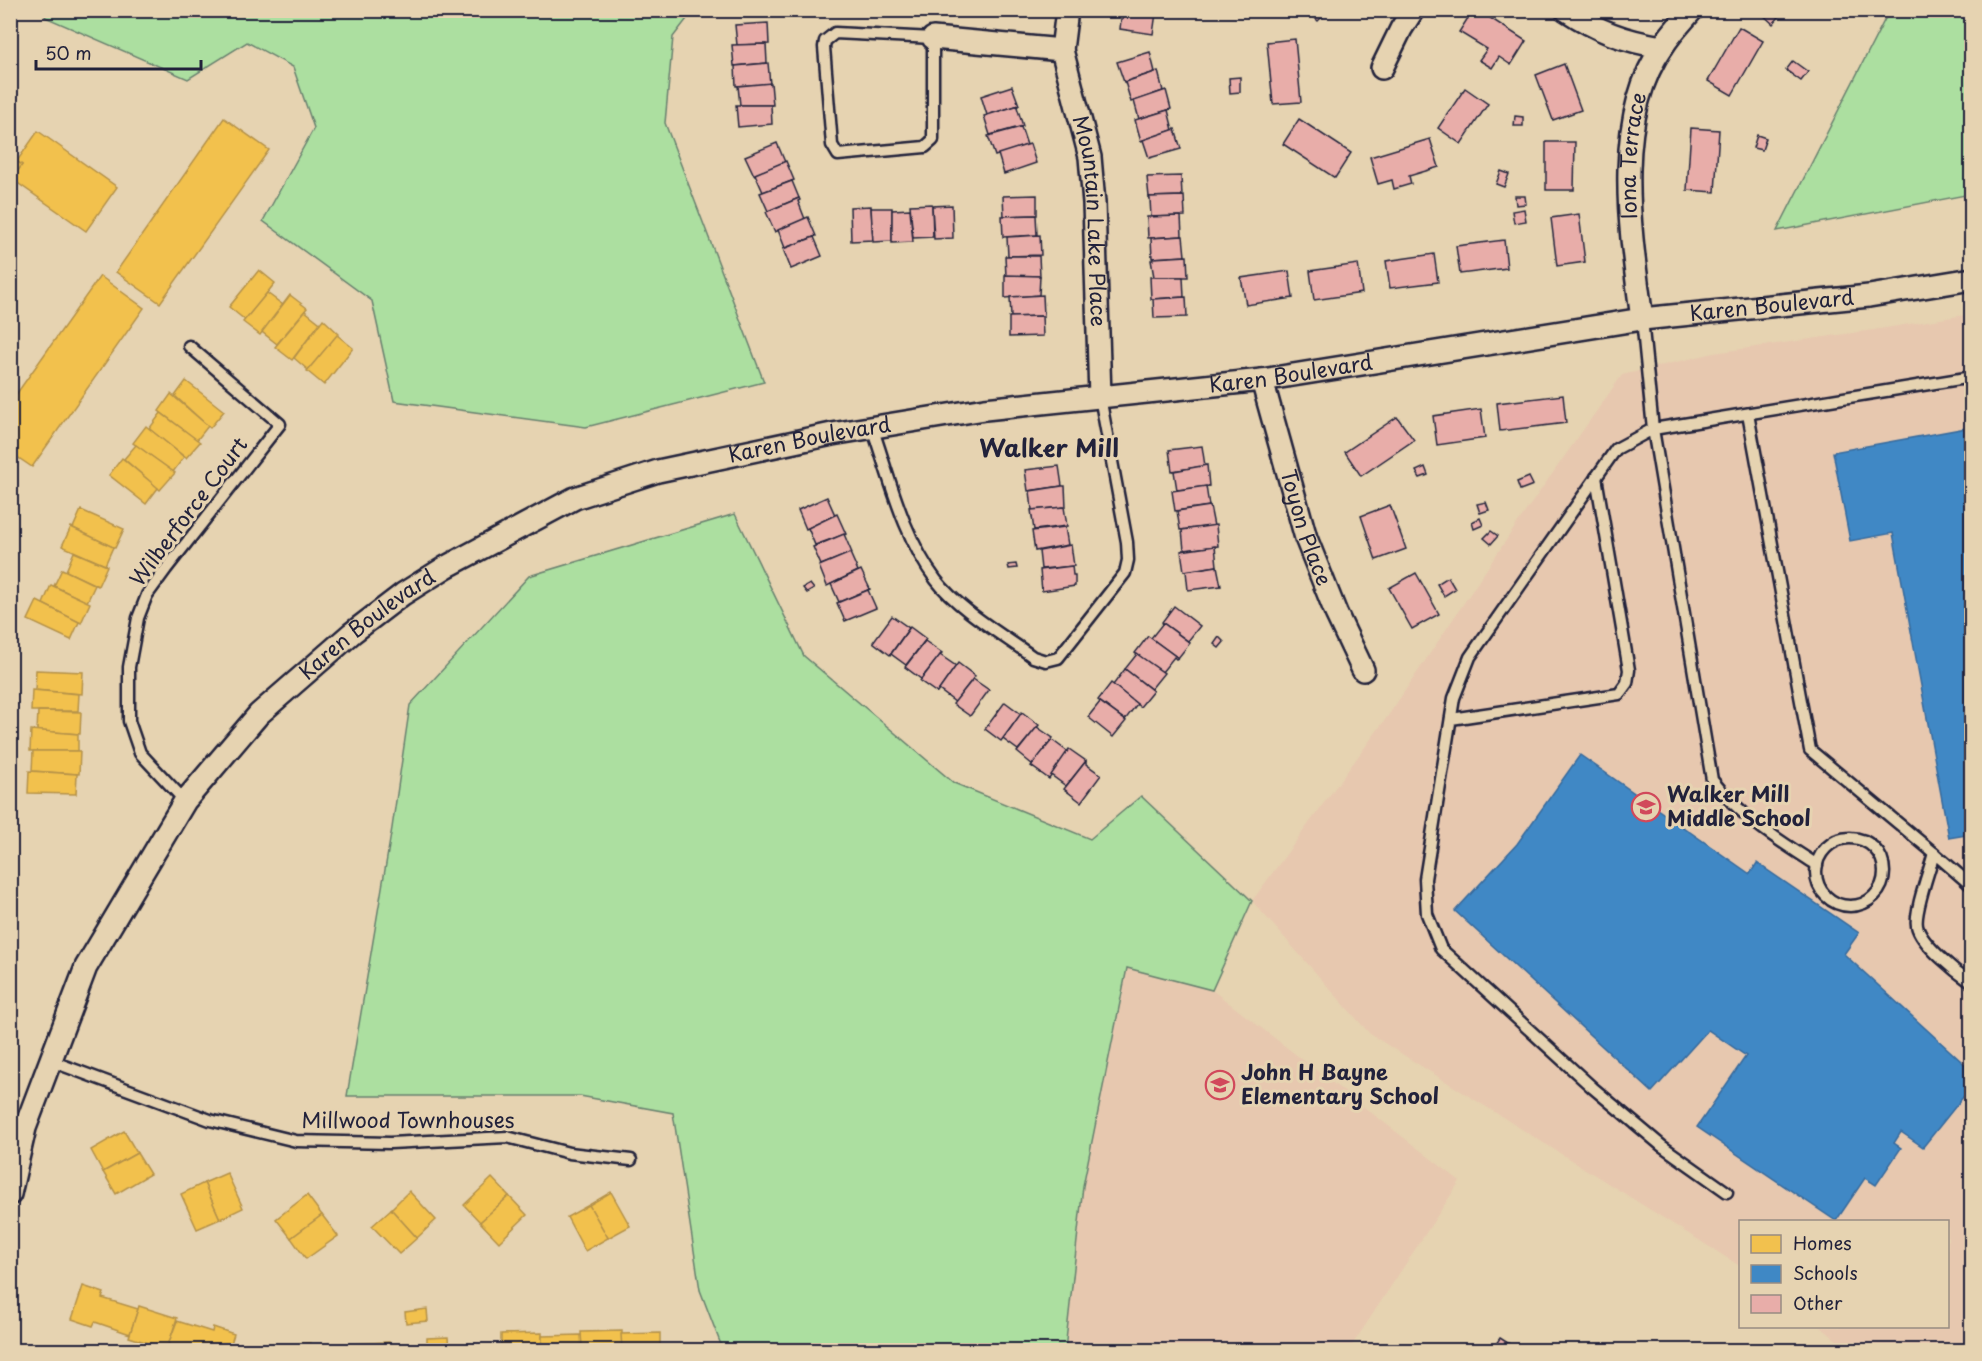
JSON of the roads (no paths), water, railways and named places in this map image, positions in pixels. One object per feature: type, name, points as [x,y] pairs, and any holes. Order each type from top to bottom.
[{"type":"street","name":"Mountain Lake Place","points":[[1067,10],[1062,50],[1090,157],[1094,203],[1100,397]]},
{"type":"street","points":[[1382,68],[1413,10]]},
{"type":"street","points":[[1566,10],[1583,22],[1611,36],[1636,43],[1662,46]]},
{"type":"street","name":"Iona Terrace","points":[[1642,319],[1632,237],[1629,178],[1634,120],[1646,77],[1662,46],[1692,10]]},
{"type":"street","points":[[933,38],[1062,50]]},
{"type":"street","name":"Karen Boulevard","points":[[10,1194],[18,1122],[51,1061],[86,967],[177,817],[184,801],[259,714],[352,633],[403,594],[483,546],[575,498],[648,474],[832,434],[986,409],[1262,380],[1642,319],[1869,296],[1971,279]]},
{"type":"street","name":"Toyon Place","points":[[1262,380],[1306,538],[1336,613],[1363,670]]},
{"type":"lane","points":[[841,33],[933,38],[933,140],[925,147],[838,155],[832,145],[825,41],[830,36],[841,33]]},
{"type":"lane","points":[[1642,319],[1653,429],[1712,780],[1727,800],[1747,818],[1816,865]]},
{"type":"lane","name":"Wilberforce Court","points":[[184,801],[140,753],[129,721],[129,667],[138,618],[147,595],[165,569],[280,424],[189,346]]},
{"type":"lane","points":[[1727,1192],[1662,1146],[1602,1095],[1442,949],[1427,914],[1425,879],[1454,698],[1470,657],[1616,449],[1653,429],[1971,377]]},
{"type":"lane","points":[[872,428],[904,523],[937,580],[967,609],[1033,657],[1046,661],[1058,658],[1125,573],[1128,561],[1100,397]]},
{"type":"lane","points":[[1748,414],[1810,750],[1971,886]]},
{"type":"lane","points":[[1451,719],[1619,693],[1627,683],[1629,670],[1596,477]]},
{"type":"lane","points":[[1857,838],[1876,850],[1882,861],[1884,872],[1882,884],[1876,894],[1867,901],[1856,905],[1834,902],[1820,887],[1816,876],[1816,865],[1827,847],[1835,841],[1857,838]]},
{"type":"lane","points":[[1934,853],[1917,913],[1916,925],[1922,939],[1971,983]]},
{"type":"lane","name":"Millwood Townhouses","points":[[51,1061],[210,1120],[296,1141],[390,1143],[507,1137],[570,1153],[631,1160]]},
{"type":"place","name":"Walker Mill Middle School","points":[[1646,807]]},
{"type":"place","name":"John H Bayne Elementary School","points":[[1220,1085]]},
{"type":"district","name":"Walker Mill","points":[[1049,449]]}]
